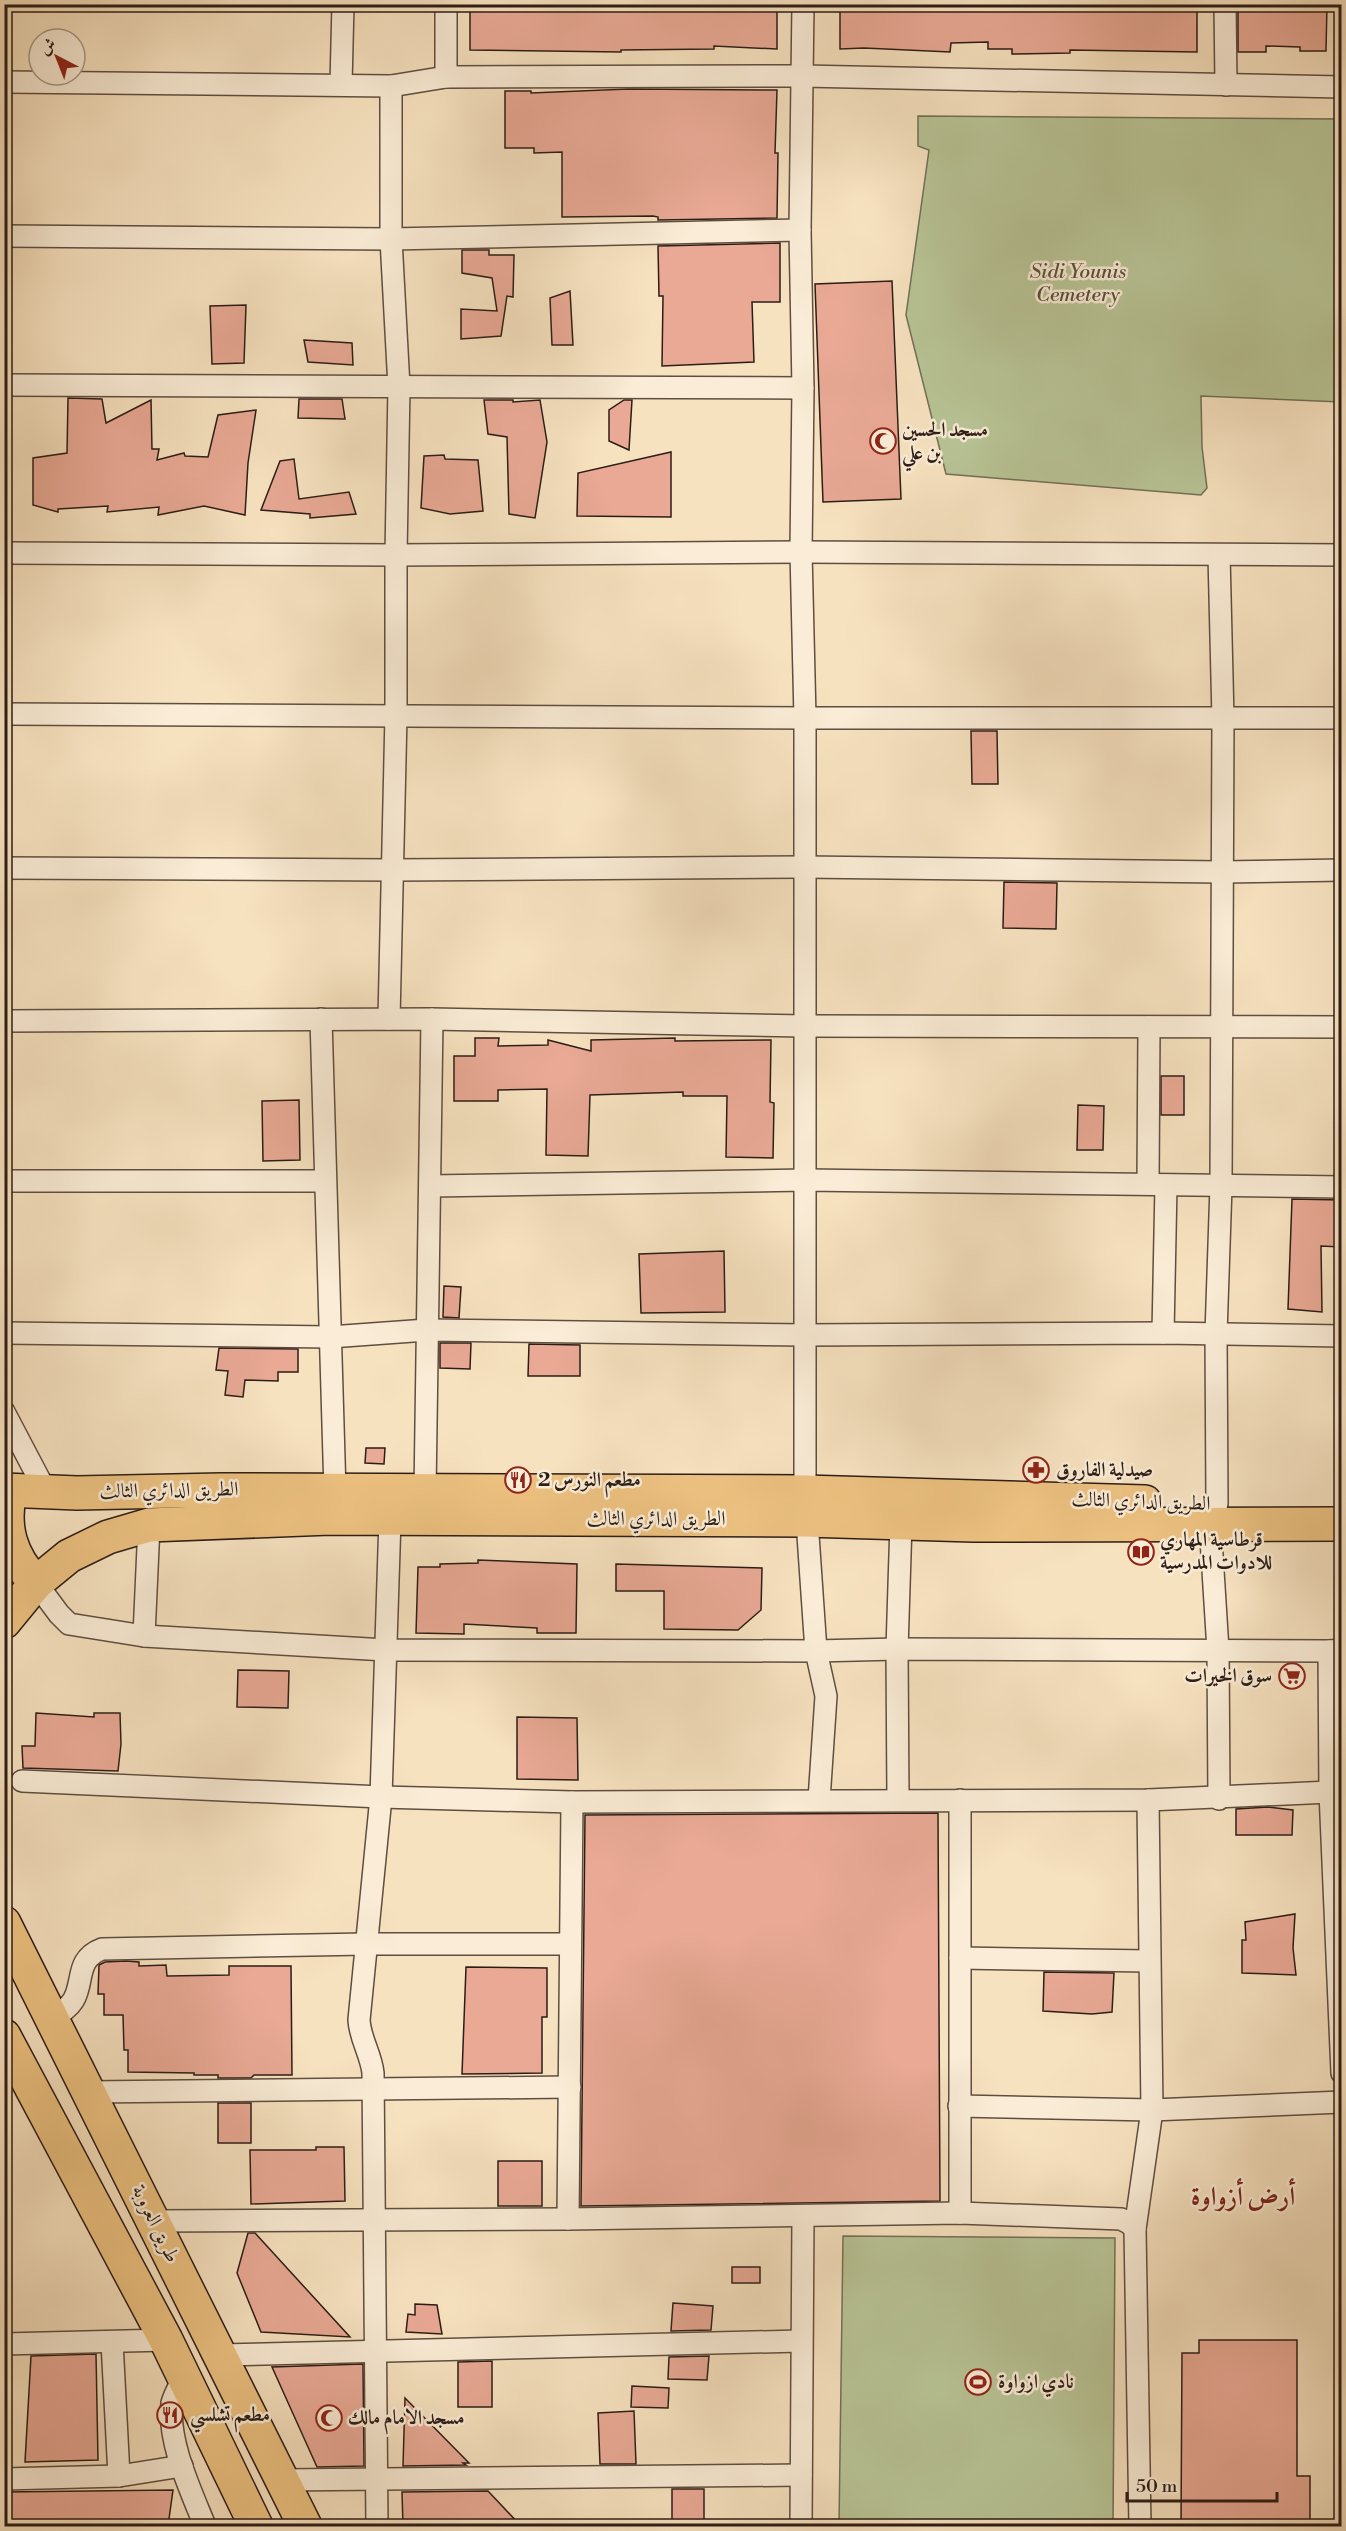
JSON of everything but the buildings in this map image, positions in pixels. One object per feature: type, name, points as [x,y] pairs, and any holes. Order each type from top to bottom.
[{"type":"highway","name":"الطريق الدائري الثالث","points":[[7,1490],[46,1492],[221,1490],[425,1492],[805,1506],[1213,1514],[1341,1524]]},
{"type":"highway","points":[[7,1490],[6,1520],[11,1548],[17,1561],[36,1583]]},
{"type":"highway","name":"الطريق الدائري الثالث","points":[[4,1622],[36,1583],[69,1556],[88,1545],[118,1533],[149,1525],[270,1519],[390,1519],[805,1506],[901,1523],[973,1525],[1213,1514],[1341,1502]]},
{"type":"highway","name":"طريق العروبة","points":[[4,1923],[305,2526]]},
{"type":"highway","points":[[4,2036],[166,2340],[256,2526]]},
{"type":"street","points":[[341,84],[342,4]]},
{"type":"street","points":[[446,4],[446,77]]},
{"type":"street","points":[[802,4],[800,230],[803,388],[801,552],[805,718],[803,867],[806,1180],[805,1506],[814,1598],[816,1651],[826,1696],[819,1800]]},
{"type":"street","points":[[1226,4],[1226,85]]},
{"type":"street","points":[[4,82],[391,86],[446,77],[803,76],[1341,87]]},
{"type":"street","points":[[389,1019],[396,715],[399,387],[391,239],[391,86]]},
{"type":"street","points":[[4,236],[391,239],[800,230]]},
{"type":"street","points":[[4,385],[803,388]]},
{"type":"street","points":[[4,553],[396,555],[801,552],[1341,555]]},
{"type":"street","points":[[1219,555],[1223,719],[1221,1186],[1213,1514],[1218,1650],[1219,1799]]},
{"type":"street","points":[[4,714],[1341,718]]},
{"type":"street","points":[[4,868],[393,870],[803,867],[1221,872],[1341,870]]},
{"type":"street","points":[[321,1019],[335,1492]]},
{"type":"street","points":[[425,1492],[432,1019]]},
{"type":"street","points":[[4,1021],[432,1019],[805,1026],[1341,1027]]},
{"type":"street","points":[[1149,1027],[1163,1333]]},
{"type":"street","points":[[430,1186],[806,1180],[1341,1186]]},
{"type":"street","points":[[4,1181],[325,1181]]},
{"type":"street","points":[[4,1333],[330,1337],[427,1330],[806,1335],[1163,1333],[1341,1336]]},
{"type":"street","points":[[4,1412],[46,1492]]},
{"type":"street","points":[[377,2526],[373,2088],[372,2066],[360,2034],[359,2019],[381,1797],[390,1519]]},
{"type":"street","points":[[898,1800],[897,1649],[901,1523]]},
{"type":"street","points":[[144,1636],[149,1525]]},
{"type":"street","points":[[36,1583],[69,1624],[144,1636],[386,1650],[1335,1651],[1330,1792],[1341,2073]]},
{"type":"street","points":[[22,1781],[381,1797],[572,1802],[1148,1800],[1219,1799],[1330,1792]]},
{"type":"street","points":[[960,1800],[960,2213]]},
{"type":"street","points":[[1140,2526],[1135,2229],[1152,2110],[1148,1800]]},
{"type":"street","points":[[568,2219],[572,1802]]},
{"type":"street","points":[[51,2017],[66,2010],[72,2003],[80,1988],[83,1964],[94,1952],[102,1949],[366,1944],[569,1944]]},
{"type":"street","points":[[960,1958],[1149,1961]]},
{"type":"street","points":[[89,2092],[570,2087]]},
{"type":"street","points":[[959,2106],[1152,2110],[1341,2102]]},
{"type":"street","points":[[153,2221],[568,2219],[960,2213],[1121,2219],[1135,2229]]},
{"type":"street","points":[[801,2526],[800,2341],[803,2216]]},
{"type":"street","points":[[4,2344],[166,2340]]},
{"type":"street","points":[[220,2355],[800,2341]]},
{"type":"street","points":[[112,2342],[118,2476]]},
{"type":"street","points":[[184,2377],[172,2402],[173,2433],[182,2466],[205,2526]]},
{"type":"street","points":[[4,2479],[118,2476],[182,2466]]},
{"type":"street","points":[[282,2480],[801,2475]]},
{"type":"green space","name":"Sidi Younis Cemetery","points":[[918,116],[1341,119],[1341,402],[1201,396],[1202,447],[1207,488],[1201,495],[946,474],[906,315],[929,150],[918,146]]},
{"type":"green space","name":"نادي ازواوة","points":[[843,2236],[1115,2238],[1113,2526],[839,2526]]},
{"type":"place","name":"مسجد الحسين بن علي","points":[[883,441]]},
{"type":"place","name":"صيدلية الفاروق","points":[[1036,1470]]},
{"type":"place","name":"مطعم النورس 2","points":[[518,1480]]},
{"type":"place","name":"قرطاسية المهاري للادوات المدرسية","points":[[1141,1552]]},
{"type":"place","name":"سوق الخيرات","points":[[1292,1676]]},
{"type":"place","name":"نادي ازواوة","points":[[978,2382]]},
{"type":"place","name":"مطعم تشلسي","points":[[170,2415]]},
{"type":"place","name":"مسجد الامام مالك","points":[[329,2418]]},
{"type":"district","name":"أرض أزواوة","points":[[1243,2197]]}]
